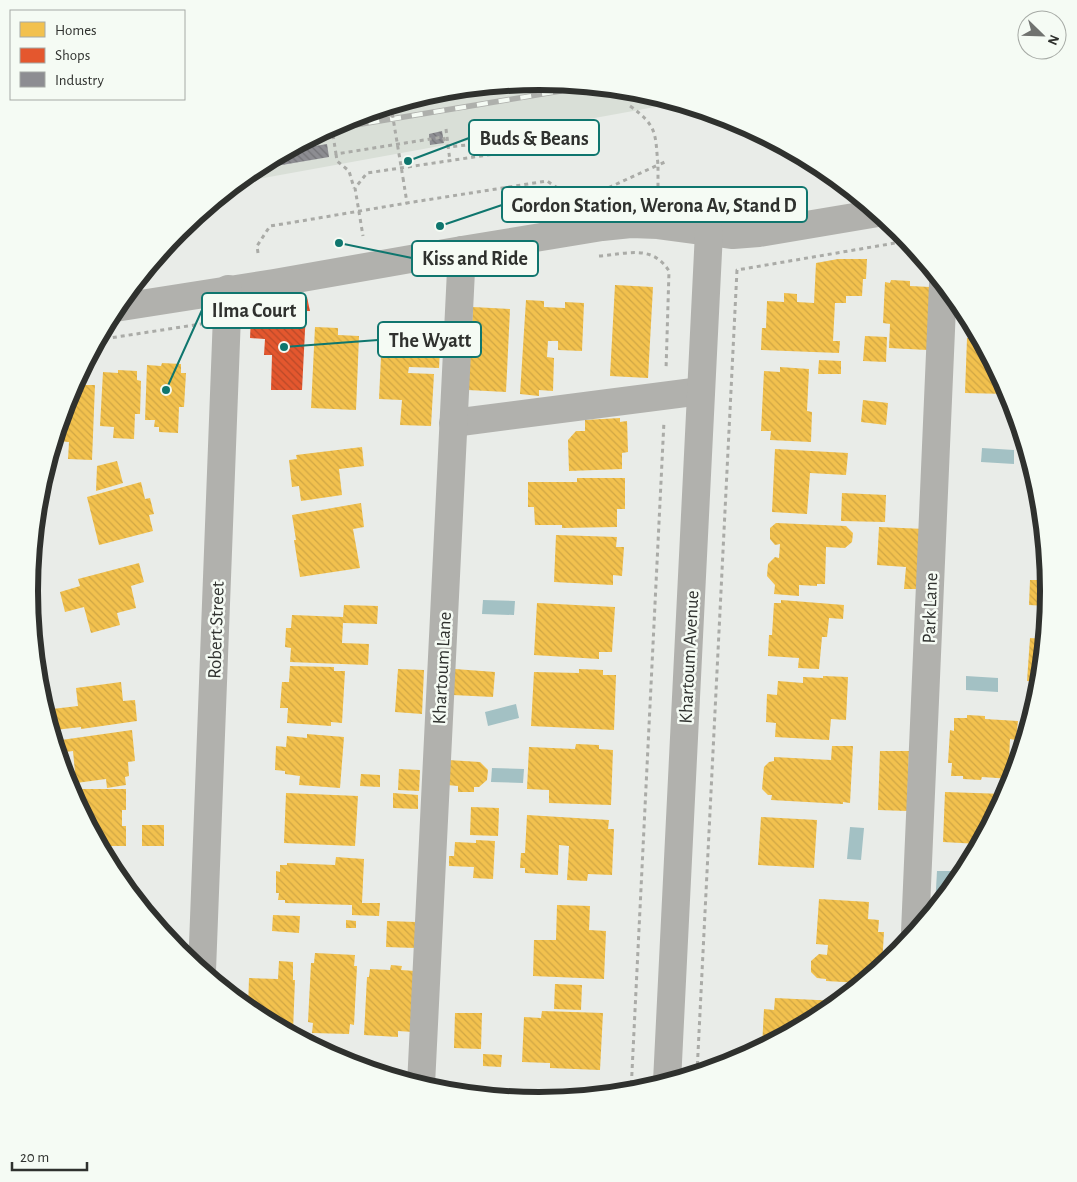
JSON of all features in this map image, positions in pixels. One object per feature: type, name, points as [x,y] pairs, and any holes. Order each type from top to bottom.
[{"type":"street","points":[[127,306],[602,227],[658,224],[734,235],[759,233],[869,214]]},
{"type":"street","name":"Khartoum Avenue","points":[[667,1075],[709,232]]},
{"type":"street","name":"Khartoum Lane","points":[[421,1078],[462,250]]},
{"type":"street","name":"Robert Street","points":[[202,963],[228,289]]},
{"type":"street","name":"Park Lane","points":[[916,920],[943,295]]},
{"type":"street","points":[[453,423],[701,391]]},
{"type":"path","points":[[630,106],[650,123],[653,130],[658,165],[658,196],[744,206],[810,195]]},
{"type":"path","points":[[392,112],[407,203]]},
{"type":"path","points":[[446,129],[450,161]]},
{"type":"path","points":[[333,136],[337,161],[349,172],[355,188],[362,236]]},
{"type":"path","points":[[336,154],[443,137],[448,148]]},
{"type":"path","points":[[355,188],[367,174],[501,153],[498,138],[476,144],[448,148]]},
{"type":"path","points":[[258,253],[258,246],[270,226],[546,181],[567,194],[575,203],[665,162]]},
{"type":"path","points":[[697,1066],[737,270],[898,243]]},
{"type":"path","points":[[592,257],[645,253],[658,258],[669,272],[665,395],[631,1083]]},
{"type":"path","points":[[106,339],[201,324]]},
{"type":"shaded area","points":[[538,90],[571,91],[604,94],[662,106],[252,180],[288,157],[347,128],[409,107],[473,94]]},
{"type":"water","points":[[982,448],[1014,450],[1014,464],[981,462]]},
{"type":"water","points":[[483,600],[515,601],[514,615],[482,614]]},
{"type":"water","points":[[966,676],[998,678],[998,692],[966,690]]},
{"type":"water","points":[[516,704],[519,718],[488,726],[485,712]]},
{"type":"water","points":[[492,768],[524,769],[523,783],[491,782]]},
{"type":"water","points":[[850,827],[864,828],[861,860],[847,859]]},
{"type":"water","points":[[937,871],[953,871],[953,872],[936,896]]},
{"type":"building: Homes","points":[[838,259],[867,259],[866,279],[863,279],[862,296],[846,296],[846,303],[835,303],[833,341],[840,341],[839,353],[761,350],[762,328],[766,328],[767,301],[784,302],[784,293],[797,294],[797,302],[814,303],[816,263]]},
{"type":"building: Homes","points":[[891,280],[910,281],[910,286],[930,287],[927,350],[889,348],[890,324],[883,323],[885,282],[890,283]]},
{"type":"building: Homes","points":[[615,285],[653,287],[648,378],[610,376]]},
{"type":"building: Homes","points":[[526,300],[544,301],[544,307],[565,308],[565,302],[584,303],[582,351],[558,350],[558,341],[548,341],[547,357],[554,358],[553,391],[539,390],[539,396],[520,394]]},
{"type":"building: Homes","points":[[473,307],[510,309],[506,392],[468,390]]},
{"type":"building: Homes","points":[[396,325],[417,325],[417,330],[441,331],[439,368],[409,367],[408,373],[434,374],[431,426],[400,425],[402,400],[379,399],[382,335],[396,336]]},
{"type":"building: Homes","points":[[315,327],[338,328],[338,335],[359,336],[356,410],[311,408]]},
{"type":"building: Homes","points":[[865,336],[887,337],[886,362],[863,361]]},
{"type":"building: Homes","points":[[967,338],[970,338],[988,369],[999,394],[965,393]]},
{"type":"building: Homes","points":[[819,360],[841,361],[841,374],[818,374]]},
{"type":"building: Homes","points":[[162,363],[181,364],[181,373],[186,373],[184,407],[179,407],[178,433],[159,432],[159,427],[154,427],[155,420],[145,420],[147,365],[161,366]]},
{"type":"building: Homes","points":[[780,367],[809,369],[807,411],[812,412],[811,442],[770,440],[771,431],[761,431],[764,371],[780,372]]},
{"type":"building: Homes","points":[[118,370],[137,371],[137,380],[141,381],[140,414],[135,414],[134,439],[113,438],[114,427],[100,426],[103,372],[118,373]]},
{"type":"building: Homes","points":[[82,385],[95,385],[92,460],[68,459],[69,442],[61,441]]},
{"type":"building: Homes","points":[[863,400],[888,403],[886,425],[861,422]]},
{"type":"building: Homes","points":[[620,418],[620,422],[627,421],[628,452],[622,453],[622,469],[569,471],[568,440],[576,431],[585,431],[585,420]]},
{"type":"building: Homes","points":[[362,447],[364,466],[339,469],[342,495],[301,501],[299,486],[292,487],[289,460],[297,459],[296,455]]},
{"type":"building: Homes","points":[[775,449],[848,453],[846,475],[810,473],[807,514],[772,512]]},
{"type":"building: Homes","points":[[117,461],[123,483],[96,491],[97,466]]},
{"type":"building: Homes","points":[[577,478],[625,478],[625,509],[617,509],[617,527],[562,528],[562,525],[535,525],[534,507],[528,507],[528,482],[577,482]]},
{"type":"building: Homes","points":[[141,482],[145,499],[150,498],[154,514],[149,515],[153,531],[99,545],[87,497]]},
{"type":"building: Homes","points":[[842,493],[886,495],[885,522],[841,521]]},
{"type":"building: Homes","points":[[361,503],[364,527],[353,529],[360,568],[300,577],[292,515]]},
{"type":"building: Homes","points":[[776,523],[846,526],[853,533],[852,542],[845,548],[826,547],[825,584],[817,584],[817,586],[799,585],[799,596],[774,594],[775,585],[767,576],[768,564],[775,557],[779,558],[780,544],[775,545],[770,539],[770,528]]},
{"type":"building: Homes","points":[[879,527],[925,529],[921,589],[904,589],[906,567],[877,565]]},
{"type":"building: Homes","points":[[556,535],[617,537],[616,547],[624,547],[622,576],[613,575],[613,585],[554,582]]},
{"type":"building: Homes","points":[[139,563],[144,582],[131,586],[136,608],[117,613],[120,625],[91,633],[84,607],[65,612],[60,592],[80,586],[78,579]]},
{"type":"building: Homes","points":[[1030,580],[1039,580],[1039,606],[1029,605]]},
{"type":"building: Homes","points":[[781,600],[844,605],[843,619],[829,618],[827,637],[822,637],[819,669],[798,668],[799,658],[768,656],[769,635],[772,635],[774,603],[781,603]]},
{"type":"building: Homes","points":[[537,603],[615,607],[612,652],[599,652],[599,659],[534,655]]},
{"type":"building: Homes","points":[[344,605],[378,606],[377,624],[343,623],[342,643],[369,644],[368,665],[290,662],[291,648],[285,647],[286,628],[291,628],[292,615],[343,617]]},
{"type":"building: Homes","points":[[1030,638],[1037,638],[1031,681],[1027,681]]},
{"type":"building: Homes","points":[[290,666],[334,667],[334,671],[345,671],[342,723],[331,722],[331,726],[287,723],[288,708],[280,708],[282,682],[289,682]]},
{"type":"building: Homes","points":[[398,669],[424,670],[422,714],[395,712]]},
{"type":"building: Homes","points":[[455,669],[495,672],[493,697],[453,695]]},
{"type":"building: Homes","points":[[579,669],[603,670],[603,675],[616,675],[614,730],[531,726],[534,672],[579,673]]},
{"type":"building: Homes","points":[[823,676],[848,677],[846,720],[831,719],[829,740],[775,737],[776,723],[766,722],[767,694],[777,695],[778,681],[803,683],[803,677],[823,678]]},
{"type":"building: Homes","points":[[121,682],[123,701],[135,700],[137,721],[81,729],[81,727],[58,730],[52,709],[78,706],[76,688]]},
{"type":"building: Homes","points":[[967,715],[985,716],[985,719],[1018,721],[1016,740],[1010,739],[1010,760],[1003,778],[982,777],[981,780],[963,779],[963,776],[951,776],[952,763],[948,763],[950,730],[954,731],[954,718],[967,718]]},
{"type":"building: Homes","points":[[132,730],[135,761],[128,762],[129,776],[125,777],[126,785],[107,788],[106,779],[76,783],[73,751],[64,752],[61,740]]},
{"type":"building: Homes","points":[[307,734],[344,737],[340,788],[299,785],[300,776],[285,774],[285,771],[275,770],[276,746],[286,747],[287,736],[307,738]]},
{"type":"building: Homes","points":[[576,744],[599,745],[599,749],[613,750],[611,805],[549,803],[549,790],[527,789],[529,747],[575,749]]},
{"type":"building: Homes","points":[[832,746],[853,746],[850,803],[771,800],[772,795],[768,795],[762,789],[764,767],[769,762],[774,761],[774,757],[831,760]]},
{"type":"building: Homes","points":[[880,751],[909,751],[907,811],[878,810]]},
{"type":"building: Homes","points":[[448,760],[480,762],[488,770],[487,780],[479,787],[474,787],[474,792],[458,792],[458,786],[447,785]]},
{"type":"building: Homes","points":[[399,769],[420,770],[419,791],[398,790]]},
{"type":"building: Homes","points":[[361,774],[380,775],[380,787],[360,786]]},
{"type":"building: Homes","points":[[81,789],[126,789],[126,810],[122,810],[122,826],[126,826],[126,846],[108,846],[89,813],[81,795]]},
{"type":"building: Homes","points":[[945,792],[996,794],[971,844],[943,842]]},
{"type":"building: Homes","points":[[286,793],[358,796],[355,846],[284,843]]},
{"type":"building: Homes","points":[[393,793],[418,795],[418,809],[393,808]]},
{"type":"building: Homes","points":[[471,807],[499,808],[498,836],[470,835]]},
{"type":"building: Homes","points":[[527,815],[609,820],[608,829],[614,829],[612,875],[588,874],[587,881],[567,880],[569,846],[559,845],[558,875],[525,873],[525,868],[520,868],[521,853],[525,853]]},
{"type":"building: Homes","points":[[761,817],[817,820],[814,868],[758,865]]},
{"type":"building: Homes","points":[[142,825],[164,825],[164,846],[142,846]]},
{"type":"building: Homes","points":[[476,840],[495,841],[493,879],[473,878],[474,867],[449,866],[449,856],[454,856],[455,842],[476,843]]},
{"type":"building: Homes","points":[[336,857],[364,859],[362,903],[380,903],[379,916],[352,915],[352,905],[285,903],[285,900],[278,900],[279,893],[276,893],[276,871],[280,872],[280,865],[287,865],[287,863],[335,865]]},
{"type":"building: Homes","points":[[819,899],[869,902],[868,919],[879,920],[878,932],[884,932],[883,955],[850,982],[826,981],[826,979],[817,978],[811,972],[811,961],[819,954],[827,955],[828,945],[816,944]]},
{"type":"building: Homes","points":[[557,905],[590,906],[589,930],[606,931],[604,979],[533,976],[534,940],[556,940]]},
{"type":"building: Homes","points":[[273,915],[300,916],[299,933],[272,931]]},
{"type":"building: Homes","points":[[346,920],[356,921],[356,928],[346,928]]},
{"type":"building: Homes","points":[[387,921],[416,922],[415,948],[386,947]]},
{"type":"building: Homes","points":[[315,953],[355,955],[354,966],[357,966],[354,1025],[350,1024],[349,1034],[312,1033],[313,1023],[308,1022],[311,963],[314,963]]},
{"type":"building: Homes","points":[[279,961],[293,962],[293,980],[295,980],[293,1028],[248,999],[249,978],[278,979]]},
{"type":"building: Homes","points":[[391,965],[402,966],[401,970],[415,971],[413,1032],[398,1031],[398,1037],[364,1035],[367,977],[369,977],[370,969],[390,970]]},
{"type":"building: Homes","points":[[555,984],[582,985],[581,1010],[554,1009]]},
{"type":"building: Homes","points":[[775,998],[827,1000],[789,1025],[762,1039],[764,1009],[774,1010]]},
{"type":"building: Homes","points":[[542,1011],[603,1013],[600,1070],[550,1068],[550,1063],[522,1062],[524,1017],[541,1018]]},
{"type":"building: Homes","points":[[455,1013],[482,1013],[481,1049],[454,1048]]},
{"type":"building: Homes","points":[[483,1054],[502,1055],[501,1067],[483,1066]]},
{"type":"building: Shops","points":[[307,297],[310,311],[306,311],[302,390],[271,390],[272,355],[264,355],[265,339],[250,338],[251,317],[263,303]]},
{"type":"building: Industry","points":[[442,131],[444,143],[430,145],[429,134]]},
{"type":"building: Industry","points":[[327,144],[329,157],[272,167],[288,157],[307,147]]},
{"type":"railway","points":[[355,125],[562,91]]},
{"type":"place","name":"Buds & Beans","points":[[408,161]]},
{"type":"place","name":"Gordon Station, Werona Av, Stand D","points":[[440,226]]},
{"type":"place","name":"Kiss and Ride","points":[[339,243]]},
{"type":"place","name":"The Wyatt","points":[[284,347]]},
{"type":"place","name":"Ilma Court","points":[[166,390]]}]
